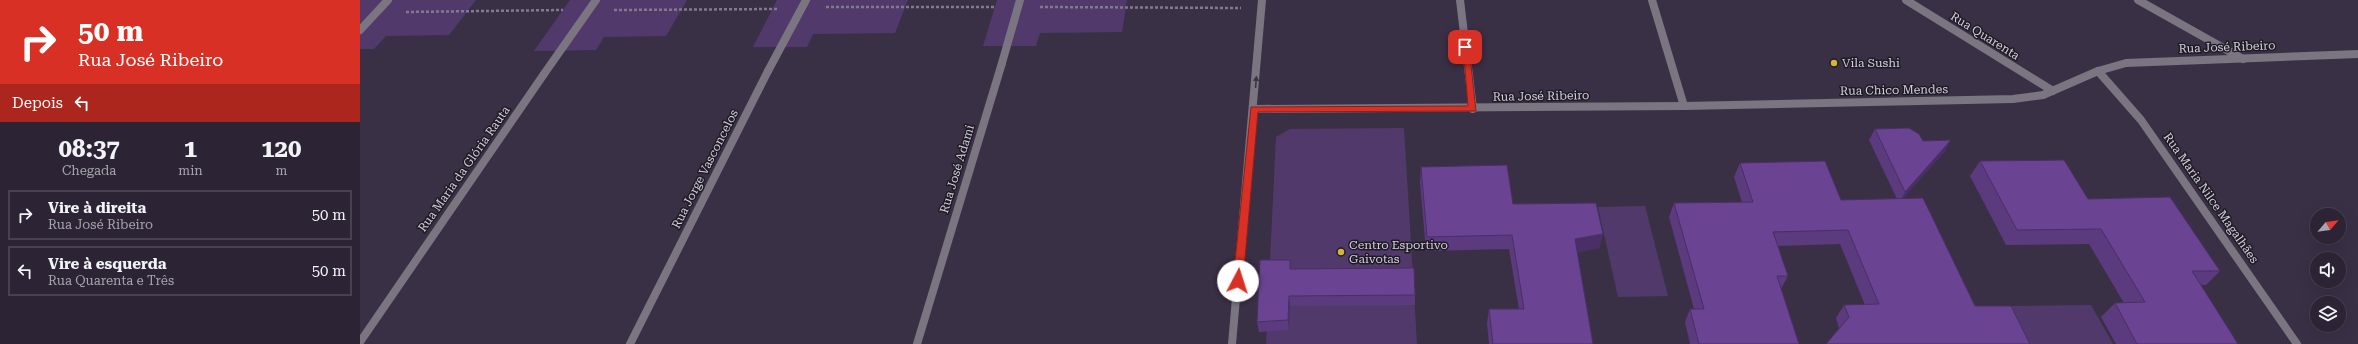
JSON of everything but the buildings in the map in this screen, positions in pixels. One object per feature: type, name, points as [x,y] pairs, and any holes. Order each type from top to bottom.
[{"type":"street","points":[[360,30],[388,0]]},
{"type":"street","name":"Rua Maria da Glória Rauta","points":[[360,342],[596,0]]},
{"type":"street","name":"Rua José Adami","points":[[917,344],[1020,0]]},
{"type":"street","points":[[1232,344],[1254,109],[1262,0]]},
{"type":"street","points":[[1460,0],[1473,109]]},
{"type":"street","points":[[1652,0],[1684,106]]},
{"type":"street","name":"Rua Quarenta","points":[[1906,0],[2052,91]]},
{"type":"street","points":[[2138,0],[2243,59]]},
{"type":"street","name":"Rua Jorge Vasconcelos","points":[[630,344],[804,3]]},
{"type":"street","name":"Rua José Ribeiro","points":[[2098,71],[2114,66],[2143,61],[2243,59],[2358,54]]},
{"type":"street","name":"Rua Chico Mendes","points":[[1684,106],[2013,100],[2052,91],[2098,71]]},
{"type":"street","name":"Rua Maria Nilce Magalhães","points":[[2098,71],[2141,120],[2297,344]]},
{"type":"street","name":"Rua José Ribeiro","points":[[1254,109],[1473,109],[1684,106]]},
{"type":"shaded area","points":[[360,0],[476,0],[449,35],[386,36],[374,49],[360,49]]},
{"type":"shaded area","points":[[570,0],[687,0],[666,36],[604,37],[596,50],[534,51]]},
{"type":"shaded area","points":[[777,0],[908,0],[895,33],[813,34],[807,47],[753,47]]},
{"type":"shaded area","points":[[997,0],[1127,0],[1122,32],[1040,33],[1036,46],[983,46]]},
{"type":"shaded area","name":"Centro Esportivo Gaivotas","points":[[1404,128],[1417,344],[1266,344],[1276,137],[1290,129]]},
{"type":"shaded area","points":[[1645,206],[1668,296],[1618,297],[1598,207]]},
{"type":"shaded area","points":[[2091,305],[2113,344],[2028,344],[2009,306]]},
{"type":"place","name":"Vila Sushi","points":[[1834,63]]},
{"type":"place","name":"Centro Esportivo Gaivotas","points":[[1341,252]]},
{"type":"route","points":[[1238,281],[1254,109],[1473,109],[1465,47]]}]
